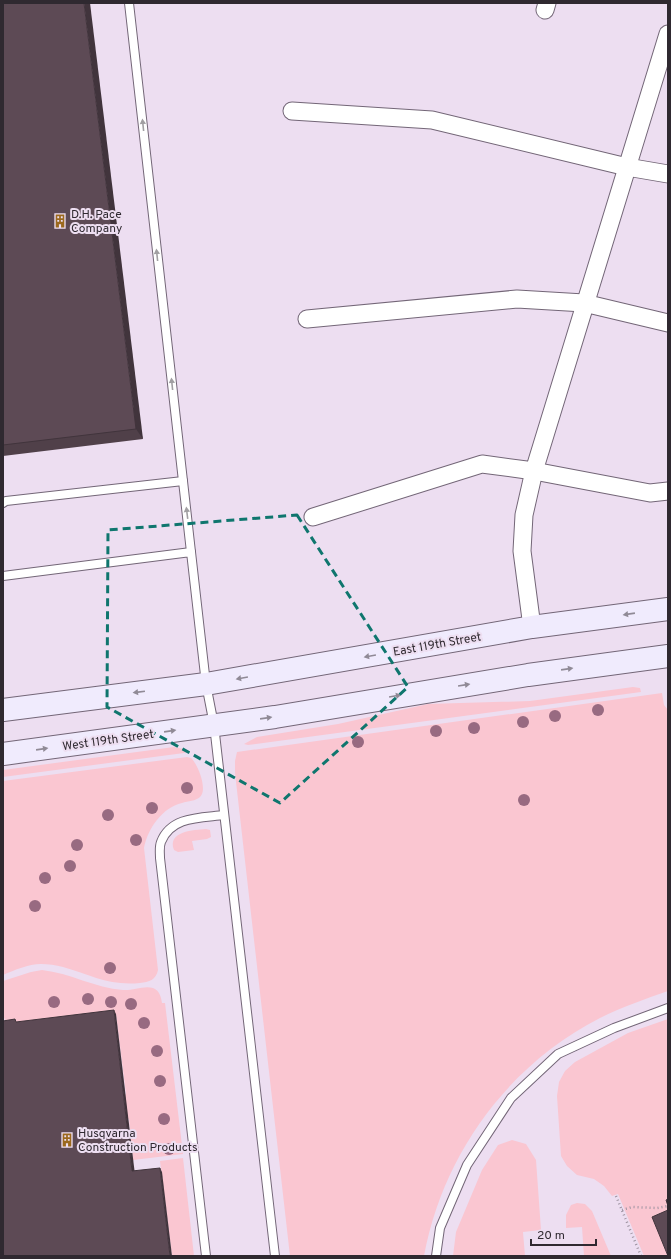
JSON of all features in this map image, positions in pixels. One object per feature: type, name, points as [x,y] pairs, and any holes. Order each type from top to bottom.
[{"type":"main road","name":"East 119th Street","points":[[206,684],[532,628],[668,609]]},
{"type":"main road","points":[[214,725],[275,717],[528,675],[668,656]]},
{"type":"main road","points":[[3,710],[206,684]]},
{"type":"main road","name":"West 119th Street","points":[[3,754],[214,725]]},
{"type":"street","points":[[532,628],[522,551],[524,516],[534,471],[584,303],[668,34]]},
{"type":"street","points":[[292,111],[432,120],[627,167],[668,174]]},
{"type":"street","points":[[307,318],[517,299],[584,303],[668,323]]},
{"type":"street","points":[[313,517],[482,464],[534,471],[650,493],[668,491]]},
{"type":"lane","points":[[129,3],[206,684],[214,725],[275,1256]]},
{"type":"lane","points":[[3,503],[6,501],[183,481]]},
{"type":"lane","points":[[3,576],[191,552]]},
{"type":"lane","points":[[206,1256],[160,858],[160,844],[166,832],[174,825],[184,820],[224,815]]},
{"type":"lane","points":[[436,1256],[440,1228],[467,1165],[511,1098],[558,1054],[614,1028],[668,1008]]},
{"type":"path","points":[[616,1196],[641,1256]]},
{"type":"path","points":[[622,1210],[632,1207],[657,1208],[668,1206]]},
{"type":"highlighted area","points":[[297,515],[408,687],[280,803],[107,707],[108,530]]},
{"type":"shaded area","points":[[633,687],[640,688],[641,692],[248,745],[244,744],[257,737],[338,724],[428,704],[530,701]]},
{"type":"shaded area","points":[[662,693],[664,705],[668,710],[668,991],[634,1003],[600,1018],[567,1038],[536,1061],[509,1087],[485,1116],[464,1148],[447,1182],[433,1218],[424,1256],[290,1256],[235,773],[237,752]]},
{"type":"shaded area","points":[[174,747],[188,750],[184,753],[3,777],[3,770]]},
{"type":"shaded area","points":[[187,757],[194,761],[199,771],[203,783],[202,794],[194,800],[184,802],[168,809],[162,814],[149,833],[144,848],[158,970],[156,976],[152,980],[143,983],[119,983],[100,979],[60,966],[41,964],[26,966],[3,975],[3,781]]},
{"type":"shaded area","points":[[210,830],[211,837],[192,841],[194,850],[178,852],[174,850],[174,839],[178,835],[189,831]]},
{"type":"shaded area","points":[[42,970],[63,974],[92,984],[113,989],[127,990],[149,987],[159,992],[162,1003],[165,1003],[183,1154],[133,1160],[129,1119],[127,1119],[124,1095],[126,1094],[116,1014],[42,1023],[6,1022],[3,1015],[3,981]]},
{"type":"shaded area","points":[[668,1019],[668,1256],[644,1256],[618,1194],[612,1196],[604,1186],[594,1179],[577,1175],[567,1166],[561,1156],[557,1096],[559,1082],[565,1071],[575,1062],[628,1033]]},
{"type":"shaded area","points":[[512,1140],[526,1144],[536,1160],[541,1230],[523,1232],[525,1256],[453,1256],[456,1232],[482,1170],[498,1145]]},
{"type":"shaded area","points":[[183,1158],[194,1256],[172,1256],[160,1161]]},
{"type":"shaded area","points":[[577,1203],[585,1204],[592,1211],[611,1256],[584,1256],[582,1227],[566,1228],[566,1215],[571,1205]]},
{"type":"building","name":"D.H. Pace Company","points":[[3,3],[84,3],[136,429],[3,445]]},
{"type":"building","name":"Husqvarna Construction Products","points":[[114,1010],[132,1171],[160,1168],[170,1256],[3,1256],[3,1021],[15,1019],[16,1022]]},
{"type":"building","points":[[668,1210],[668,1256],[652,1217]]},
{"type":"place","name":"D.H. Pace Company","points":[[60,221]]},
{"type":"place","name":"Husqvarna Construction Products","points":[[67,1140]]}]
